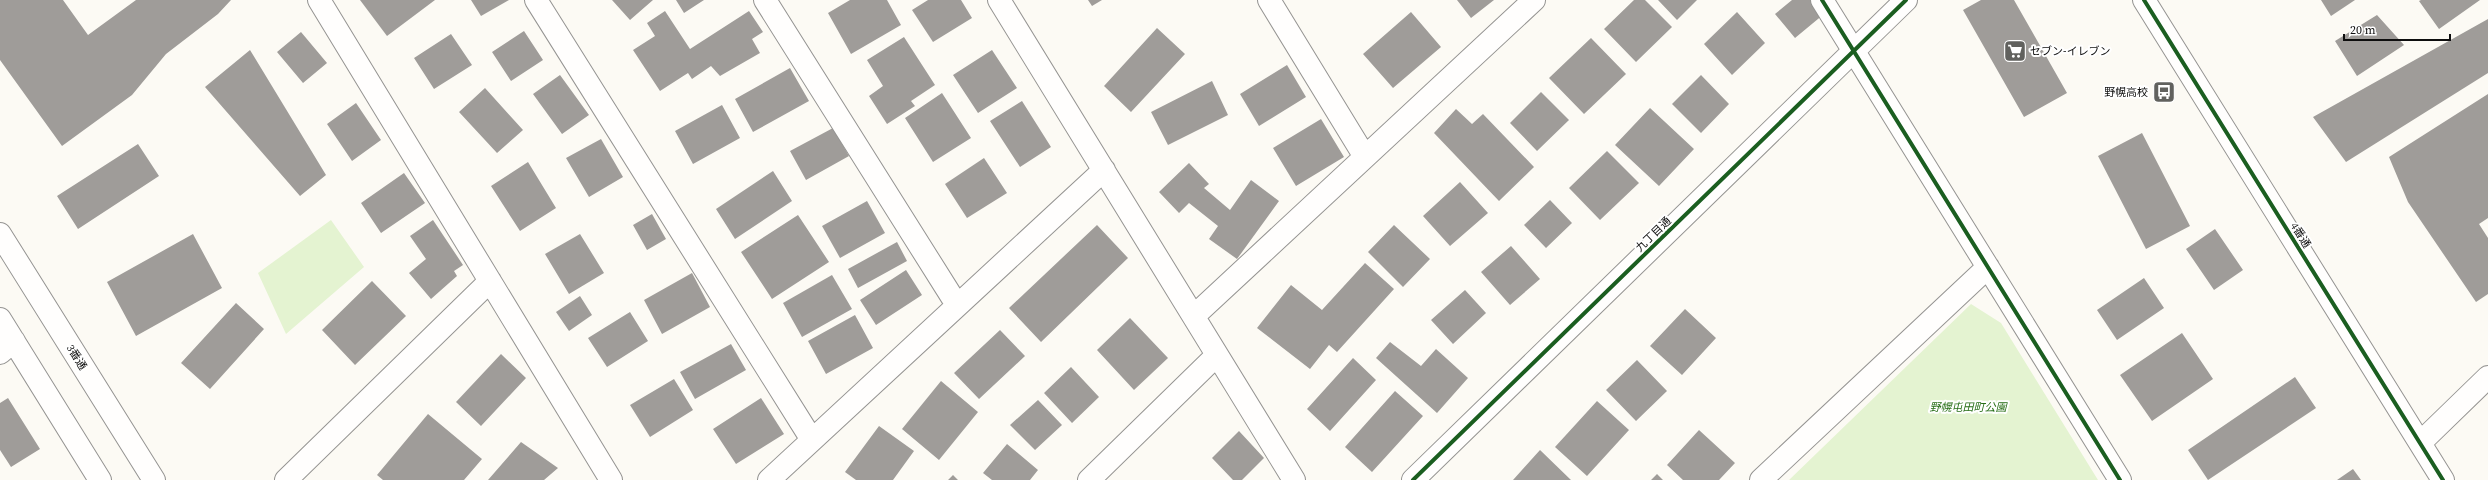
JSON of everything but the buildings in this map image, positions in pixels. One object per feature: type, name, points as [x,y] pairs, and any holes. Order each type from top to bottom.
[{"type":"street","points":[[319,0],[611,480]]},
{"type":"street","points":[[536,0],[812,440]]},
{"type":"street","points":[[765,0],[957,305]]},
{"type":"street","points":[[999,0],[1294,480]]},
{"type":"street","points":[[1269,0],[1365,158]]},
{"type":"street","points":[[1194,316],[1534,0]]},
{"type":"street","points":[[1822,0],[2120,480]]},
{"type":"street","name":"九丁目通","points":[[1413,480],[1906,0]]},
{"type":"street","name":"4番通","points":[[2144,0],[2443,480]]},
{"type":"street","points":[[769,480],[1104,170]]},
{"type":"street","name":"3番通","points":[[0,234],[154,480]]},
{"type":"street","points":[[1761,480],[1988,267]]},
{"type":"street","points":[[286,480],[490,280]]},
{"type":"street","points":[[0,319],[7,347],[100,480]]},
{"type":"street","points":[[1089,480],[1217,355]]},
{"type":"street","points":[[2420,443],[2488,377]]},
{"type":"green space","points":[[331,220],[364,267],[286,334],[258,273]]},
{"type":"green space","name":"野幌屯田町公園","points":[[1971,304],[2001,323],[2098,480],[1789,480]]},
{"type":"cycle path","points":[[1822,0],[2120,480]]},
{"type":"cycle path","points":[[1413,480],[1906,0]]},
{"type":"cycle path","points":[[2144,0],[2443,480]]},
{"type":"place","name":"セブン-イレブン","points":[[2015,51]]},
{"type":"place","name":"野幌高校","points":[[2164,92]]}]
